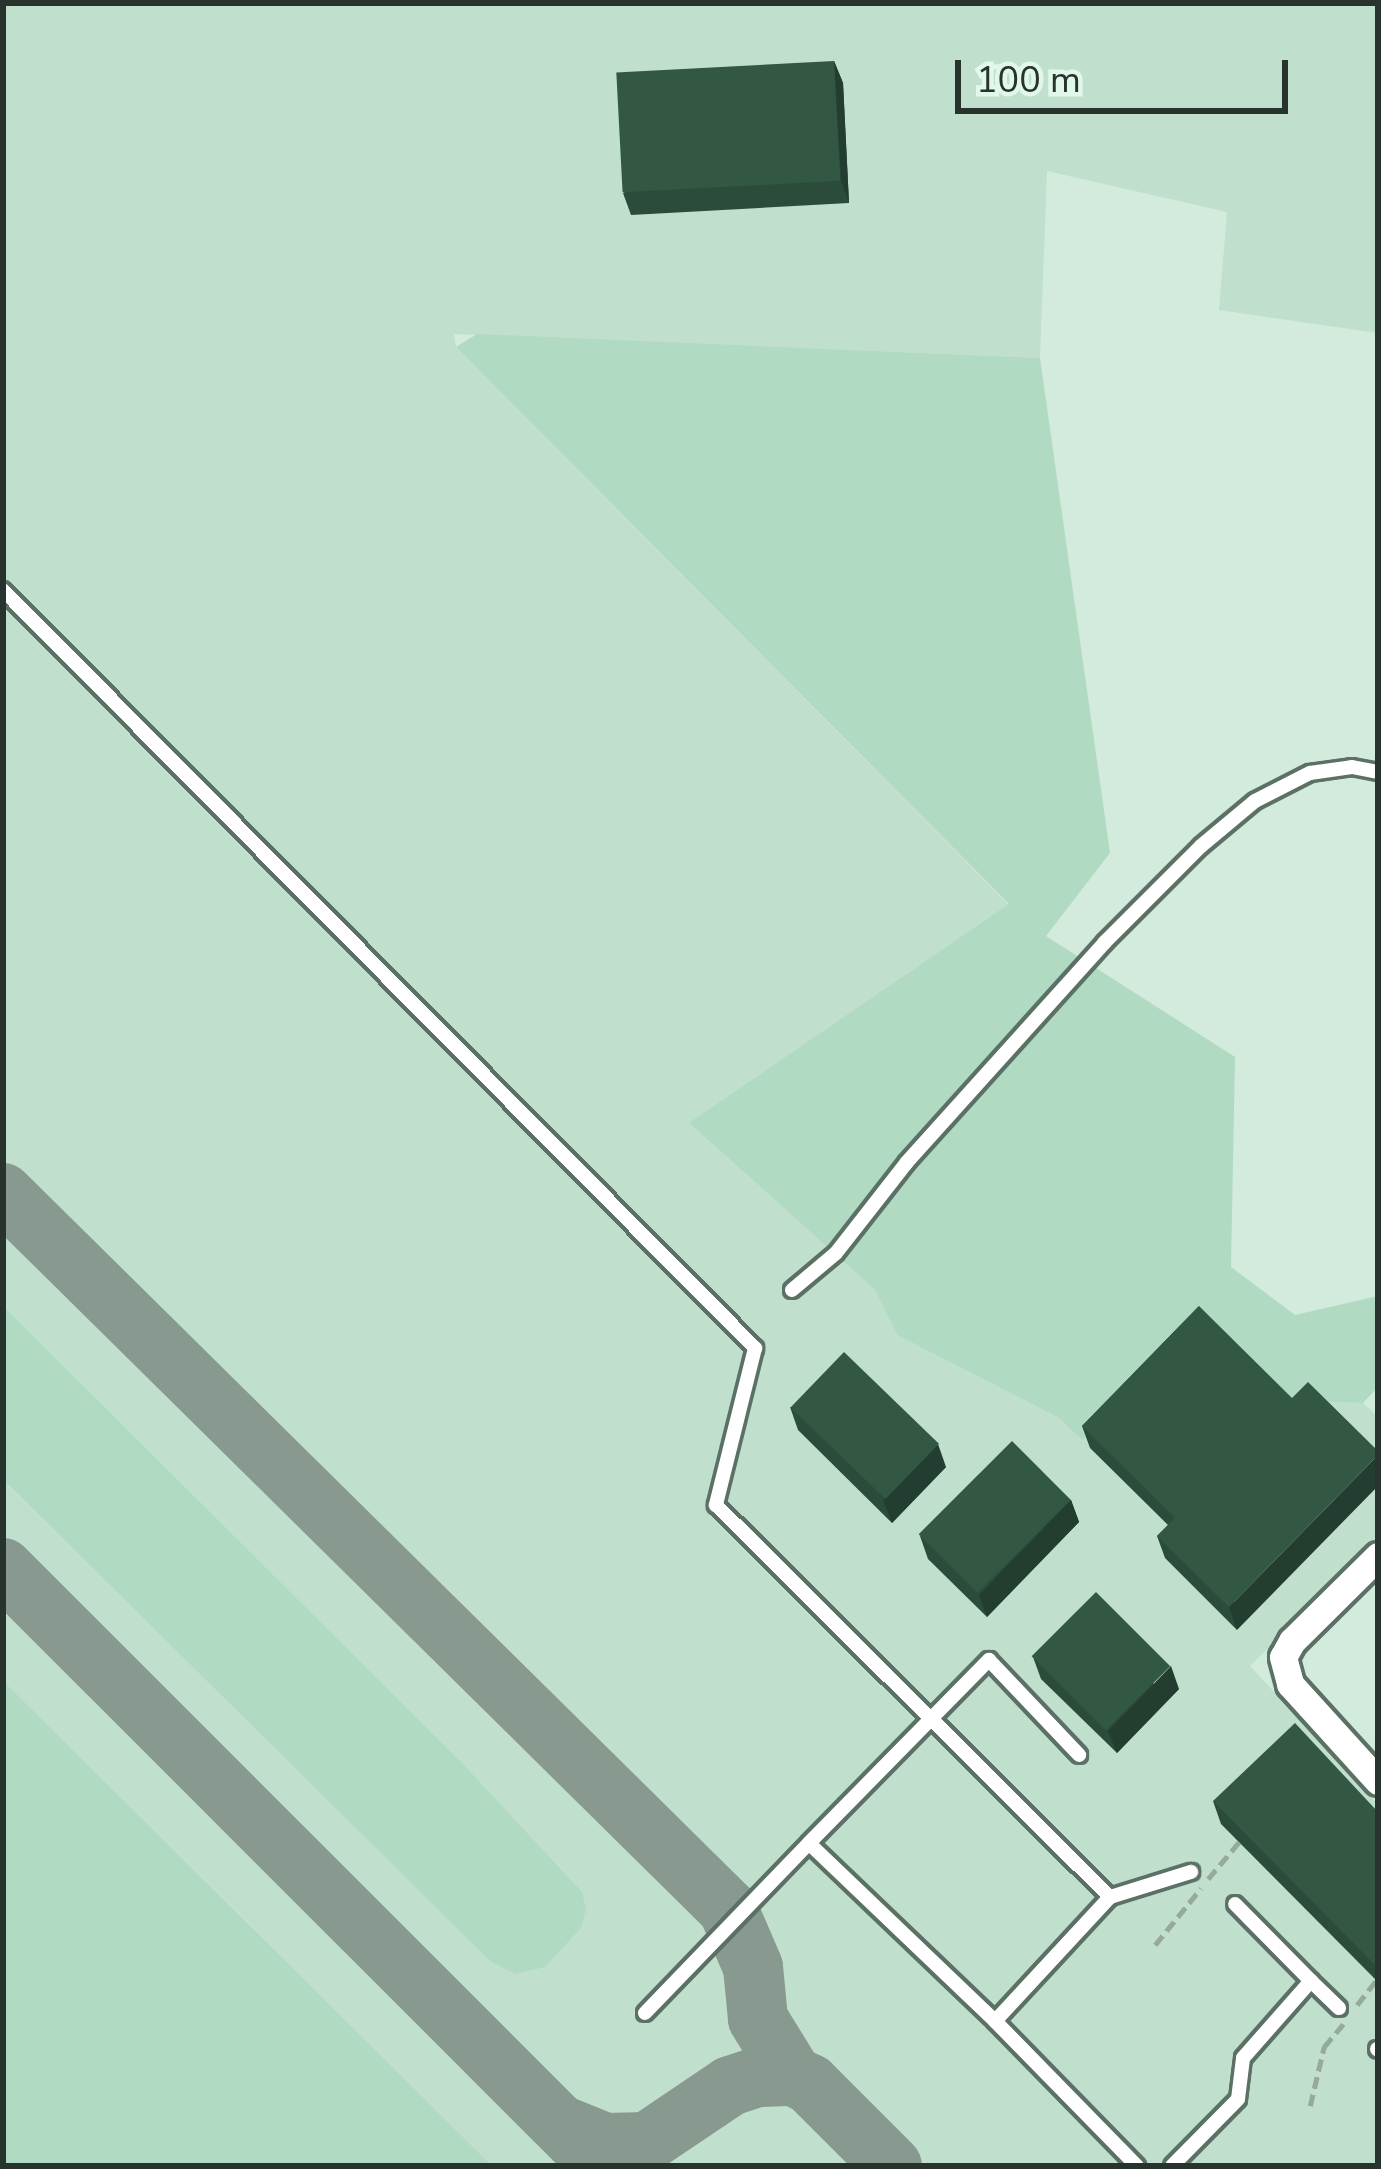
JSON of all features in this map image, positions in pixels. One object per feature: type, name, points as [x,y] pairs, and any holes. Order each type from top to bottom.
[{"type":"street","points":[[1378,1556],[1292,1641],[1283,1657],[1290,1684],[1378,1781]]},
{"type":"lane","points":[[3,590],[755,1348],[716,1505],[1110,1897]]},
{"type":"lane","points":[[792,1289],[836,1252],[907,1162],[1104,943],[1201,846],[1256,801],[1310,773],[1352,767],[1378,772]]},
{"type":"lane","points":[[645,2013],[989,1660],[1079,1755]]},
{"type":"lane","points":[[809,1843],[1137,2166]]},
{"type":"lane","points":[[994,2021],[1110,1897],[1191,1872]]},
{"type":"lane","points":[[1234,1904],[1339,2008]]},
{"type":"lane","points":[[1172,2166],[1238,2098],[1243,2058],[1311,1982]]},
{"type":"path","points":[[1155,1945],[1239,1842]]},
{"type":"path","points":[[1310,2106],[1324,2047],[1376,1981]]},
{"type":"shaded area","points":[[3,3],[1378,3],[1378,333],[1219,310],[1227,212],[1047,171],[1040,358],[454,334],[456,347],[1009,905],[690,1124],[875,1290],[897,1335],[1059,1418],[1081,1439],[1206,1323],[1292,1401],[1363,1403],[1378,1417],[1378,1539],[1250,1666],[1378,1804],[1378,2166],[3,2166]]},
{"type":"shaded area","points":[[477,334],[1040,358],[1110,853],[1046,936],[1235,1057],[1231,1267],[1295,1315],[1378,1296],[1378,1387],[1363,1403],[1292,1401],[1207,1329],[1082,1440],[1059,1418],[897,1335],[875,1290],[689,1123],[1009,904],[456,347]]},
{"type":"shaded area","points":[[3,1306],[463,1764],[582,1892],[586,1909],[581,1928],[545,1967],[515,1974],[490,1961],[3,1479]]},
{"type":"shaded area","points":[[3,1681],[492,2166],[3,2166]]},
{"type":"building","points":[[834,61],[840,181],[623,192],[616,72]]},
{"type":"building","points":[[1199,1306],[1292,1398],[1308,1382],[1378,1451],[1229,1607],[1157,1536],[1175,1518],[1082,1426]]},
{"type":"building","points":[[844,1352],[939,1444],[885,1499],[791,1407]]},
{"type":"building","points":[[1012,1441],[1071,1500],[977,1593],[919,1534]]},
{"type":"building","points":[[1096,1592],[1170,1666],[1106,1731],[1032,1656]]},
{"type":"building","points":[[1295,1723],[1378,1812],[1378,1968],[1213,1801]]},
{"type":"taxiway","points":[[3,1193],[728,1909],[753,1967],[758,2019],[793,2076]]},
{"type":"taxiway","points":[[3,1568],[601,2166]]},
{"type":"taxiway","points":[[561,2125],[605,2143],[647,2142],[730,2086],[758,2077],[793,2076],[810,2084],[892,2166]]}]
